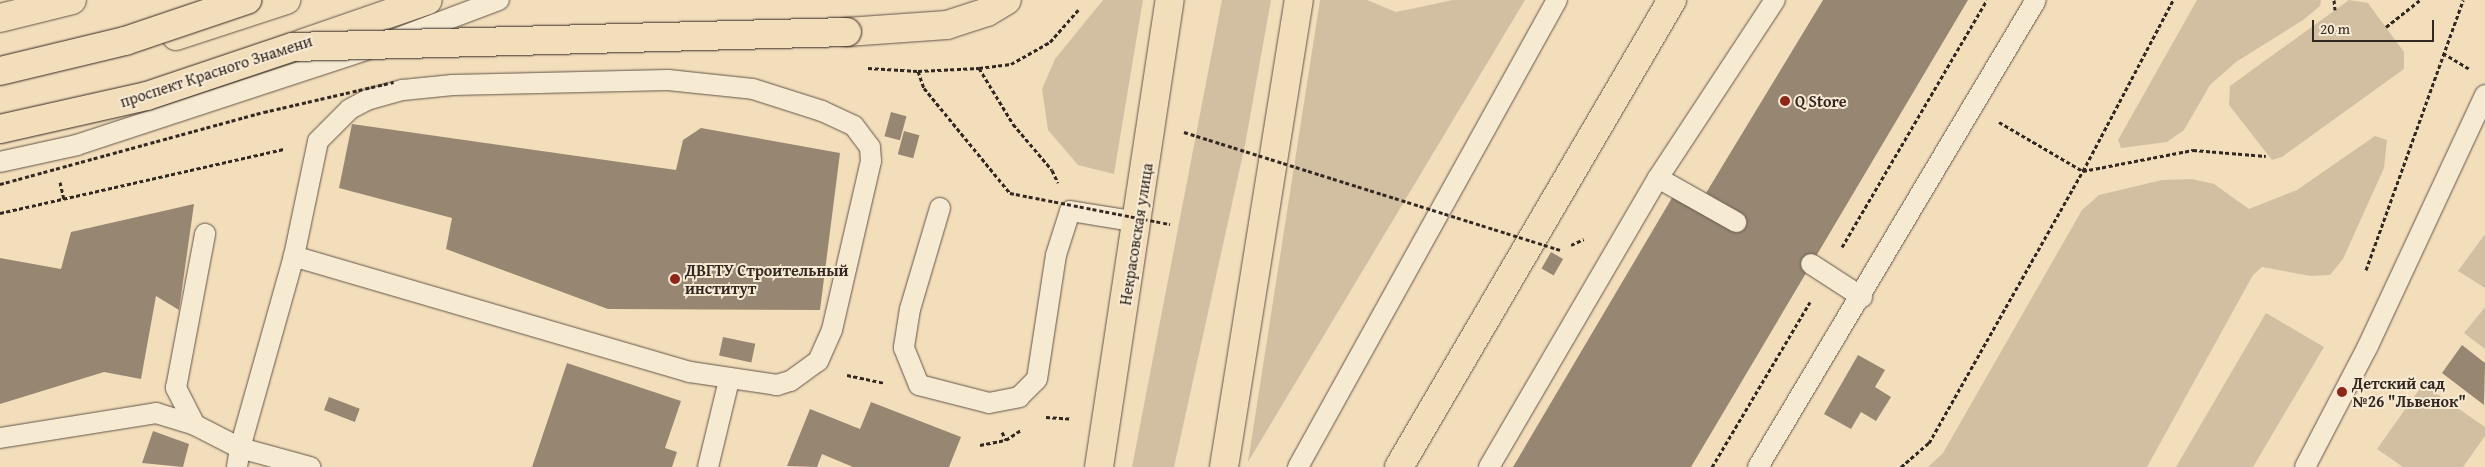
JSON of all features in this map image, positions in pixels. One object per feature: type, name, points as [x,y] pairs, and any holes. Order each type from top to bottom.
[{"type":"main road","points":[[0,71],[125,41],[247,0]]},
{"type":"main road","points":[[0,84],[220,24],[286,0]]},
{"type":"main road","name":"проспект Красного Знамени","points":[[0,129],[147,96],[428,0]]},
{"type":"main road","points":[[293,47],[847,32],[948,25],[987,12],[1007,0]]},
{"type":"main road","name":"Некрасовская улица","points":[[1099,467],[1139,222],[1170,0]]},
{"type":"main road","points":[[1224,467],[1299,0]]},
{"type":"main road","points":[[1399,467],[1672,0]]},
{"type":"main road","points":[[0,18],[62,3]]},
{"type":"lane","points":[[0,162],[77,144],[317,68],[499,0]]},
{"type":"lane","points":[[1298,467],[1556,0]]},
{"type":"lane","points":[[1489,467],[1658,178],[1775,0]]},
{"type":"lane","points":[[1758,467],[1862,297],[1971,105],[2036,0]]},
{"type":"lane","points":[[238,458],[294,256],[318,141],[350,109],[367,100],[403,90],[453,85],[668,80],[744,88],[822,110],[854,126],[870,147],[871,161],[837,311],[818,361],[790,381],[777,385],[729,380],[620,352],[294,256]]},
{"type":"lane","points":[[2306,467],[2384,313],[2485,95]]},
{"type":"lane","points":[[1658,178],[1736,222]]},
{"type":"lane","points":[[940,208],[910,309],[904,348],[919,384],[989,403],[1019,397],[1037,379],[1066,203],[1139,222]]},
{"type":"lane","points":[[195,425],[176,388],[205,234]]},
{"type":"lane","points":[[1818,270],[1862,297]]},
{"type":"lane","points":[[708,467],[729,380]]},
{"type":"lane","points":[[0,438],[156,413],[195,425],[238,458],[310,467]]},
{"type":"path","points":[[1712,467],[1818,270],[1986,0]]},
{"type":"path","points":[[1901,467],[1929,443],[2083,171],[2173,0]]},
{"type":"path","points":[[2334,0],[2335,10]]},
{"type":"path","points":[[2386,27],[2420,0]]},
{"type":"path","points":[[2368,264],[2463,0]]},
{"type":"path","points":[[865,68],[918,72],[1011,64],[1050,42],[1078,10]]},
{"type":"path","points":[[2443,53],[2477,72]]},
{"type":"path","points":[[980,68],[1013,124],[1052,170],[1059,186]]},
{"type":"path","points":[[918,72],[924,88],[1010,193],[1170,224]]},
{"type":"path","points":[[0,184],[264,112],[399,81]]},
{"type":"path","points":[[1971,105],[2083,171],[2193,150],[2266,156]]},
{"type":"path","points":[[1184,132],[1560,250]]},
{"type":"path","points":[[0,213],[318,141]]},
{"type":"path","points":[[58,169],[64,199]]},
{"type":"path","points":[[839,373],[908,388],[919,384]]},
{"type":"path","points":[[980,445],[1006,440]]},
{"type":"shaded area","points":[[1103,0],[1143,0],[1114,174],[1078,165],[1048,130],[1042,89],[1055,59]]},
{"type":"shaded area","points":[[1222,0],[1271,0],[1245,145],[1174,467],[1132,467]]},
{"type":"shaded area","points":[[1320,0],[1367,0],[1396,12],[1453,0],[1525,0],[1248,462]]},
{"type":"shaded area","points":[[2197,0],[2321,0],[2320,6],[2303,20],[2236,62],[2210,85],[2184,130],[2167,142],[2121,148],[2118,140]]},
{"type":"shaded area","points":[[2349,0],[2368,3],[2404,52],[2404,69],[2282,157],[2272,160],[2229,105],[2230,86]]},
{"type":"shaded area","points":[[2375,136],[2387,140],[2384,168],[2343,259],[2330,275],[2311,276],[2262,267],[2253,275],[2147,467],[1928,467],[1943,453],[2082,210],[2099,195],[2162,180],[2192,179],[2214,184],[2249,209],[2297,190]]},
{"type":"shaded area","points":[[2485,234],[2485,288],[2458,271]]},
{"type":"shaded area","points":[[2485,307],[2485,349],[2464,333]]},
{"type":"shaded area","points":[[2266,313],[2324,347],[2253,467],[2176,467]]},
{"type":"shaded area","points":[[2423,384],[2485,427],[2485,436],[2463,467],[2403,467],[2377,449]]},
{"type":"building","points":[[1823,0],[1968,0],[1691,467],[1513,467],[1676,191],[1741,213],[1706,193]]},
{"type":"building","points":[[891,112],[906,116],[900,140],[885,136]]},
{"type":"building","points":[[352,124],[676,170],[683,140],[701,128],[840,153],[820,310],[608,309],[446,249],[452,218],[339,188]]},
{"type":"building","points":[[904,131],[919,135],[913,158],[898,154]]},
{"type":"building","points":[[194,204],[179,310],[156,296],[141,379],[104,372],[0,404],[0,258],[61,269],[71,232]]},
{"type":"building","points":[[1551,252],[1563,259],[1554,275],[1542,268]]},
{"type":"building","points":[[723,337],[755,344],[751,362],[719,356]]},
{"type":"building","points":[[2462,345],[2485,363],[2484,405],[2442,373]]},
{"type":"building","points":[[1858,355],[1885,370],[1875,387],[1891,397],[1876,421],[1861,412],[1851,429],[1824,414]]},
{"type":"building","points":[[567,363],[681,401],[665,448],[677,452],[672,467],[532,467]]},
{"type":"building","points":[[329,397],[360,409],[355,422],[324,410]]},
{"type":"building","points":[[871,402],[961,437],[949,467],[853,467],[822,454],[817,467],[787,466],[810,409],[860,429]]},
{"type":"building","points":[[153,431],[189,444],[183,467],[142,463]]},
{"type":"place","name":"Q Store","points":[[1785,101]]},
{"type":"place","name":"ДВГТУ Строительный институт","points":[[675,279]]},
{"type":"place","name":"Детский сад №26 \"Львенок\"","points":[[2342,392]]}]
